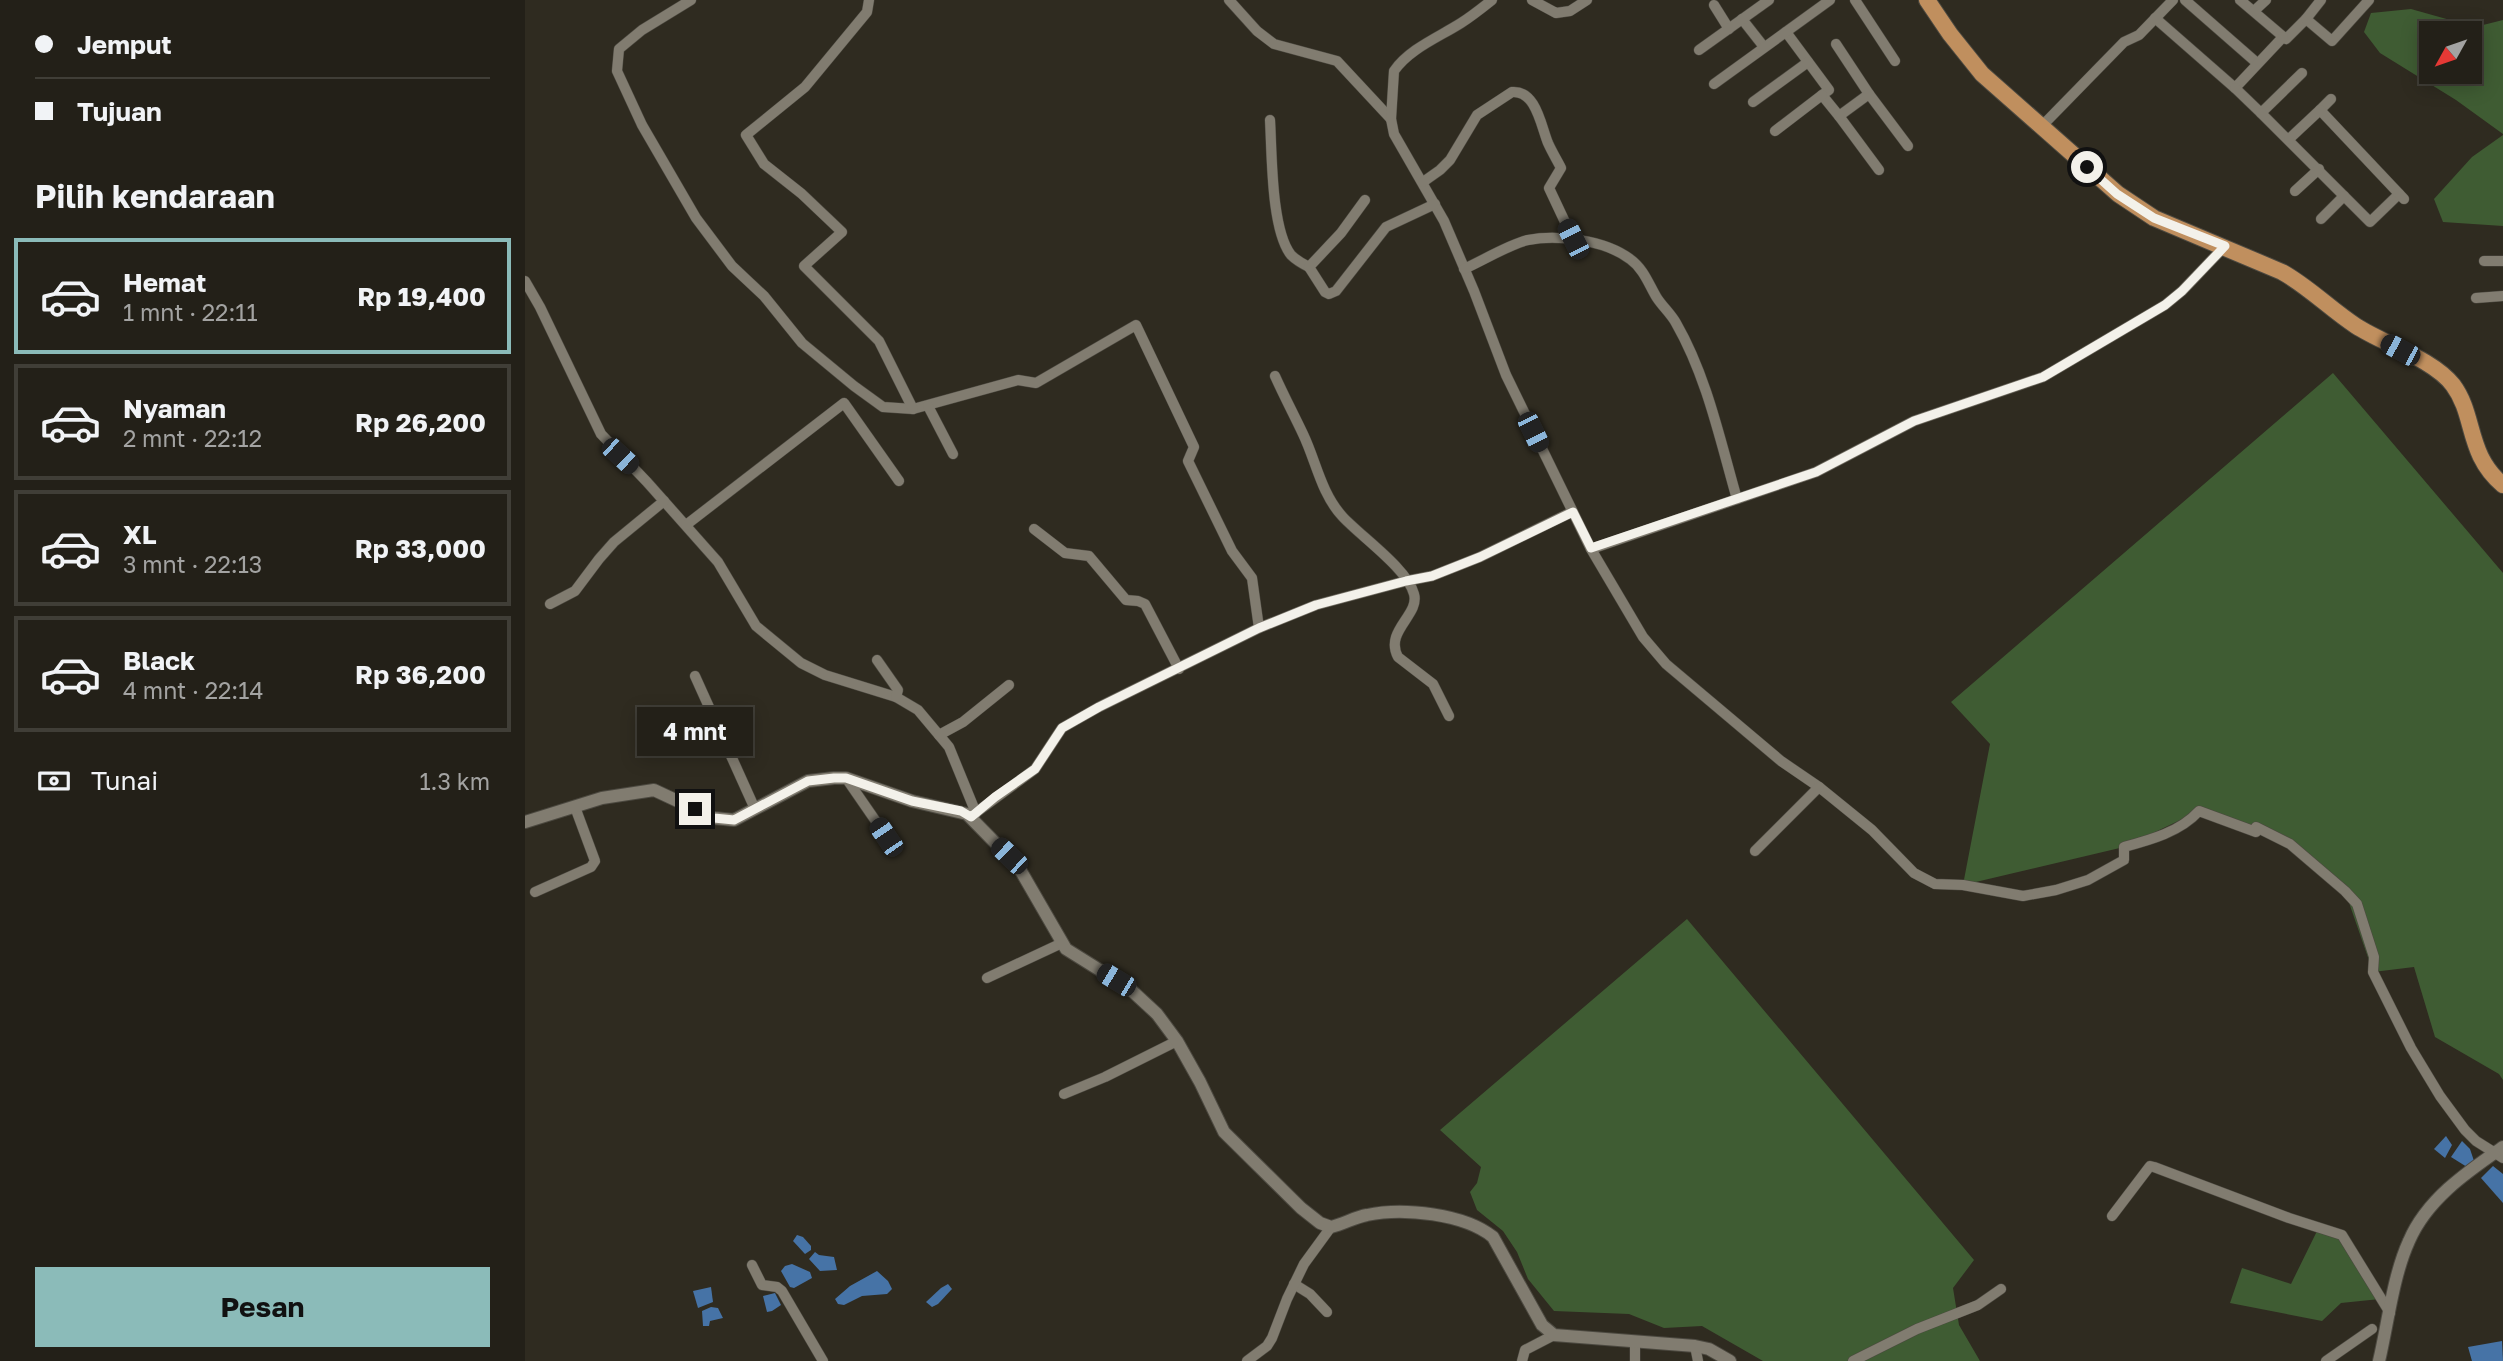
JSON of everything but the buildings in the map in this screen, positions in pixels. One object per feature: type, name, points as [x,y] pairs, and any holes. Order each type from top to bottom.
[{"type":"main road","points":[[1927,0],[1949,34],[1982,74],[2117,194],[2154,218],[2225,246],[2289,277],[2365,332],[2440,373],[2452,384],[2460,397],[2475,448],[2491,474],[2503,485]]},
{"type":"street","points":[[691,0],[642,30],[618,49],[617,71],[642,125],[695,218],[732,266],[764,296],[802,343],[883,407],[913,409],[1018,380],[1035,383],[1042,381],[1136,325],[1194,447],[1188,461],[1232,551],[1252,578],[1259,628]]},
{"type":"street","points":[[869,0],[867,12],[805,87],[745,135],[764,164],[802,194],[842,232],[804,267],[879,341],[913,409]]},
{"type":"street","points":[[1229,0],[1257,31],[1274,44],[1337,61],[1391,119]]},
{"type":"street","points":[[1492,0],[1411,54],[1394,71],[1391,119],[1394,134],[1435,204],[1506,374],[1591,548],[1643,637],[1666,664],[1758,743],[1872,830],[1914,873],[1935,884],[2023,896],[2056,890],[2088,880],[2124,860],[2124,847],[2153,839],[2190,821],[2199,811],[2256,832],[2256,827],[2290,844],[2357,904],[2374,957],[2373,972],[2411,1048],[2440,1096],[2465,1130],[2500,1153],[2448,1189],[2418,1223],[2400,1266],[2379,1361]]},
{"type":"street","points":[[1532,0],[1556,13],[1570,11],[1587,0]]},
{"type":"street","points":[[1699,50],[1769,0]]},
{"type":"street","points":[[1714,84],[1830,0]]},
{"type":"street","points":[[1855,0],[1895,61]]},
{"type":"street","points":[[2041,127],[2124,42],[2139,35],[2173,0]]},
{"type":"street","points":[[2185,0],[2257,63]]},
{"type":"street","points":[[2240,0],[2286,39],[2322,0]]},
{"type":"street","points":[[2254,11],[2266,0]]},
{"type":"street","points":[[2306,19],[2332,41],[2369,0]]},
{"type":"street","points":[[1714,5],[1729,29]]},
{"type":"street","points":[[2155,18],[2235,88],[2278,132],[2289,138],[2370,222],[2401,197],[2320,110]]},
{"type":"street","points":[[1742,19],[1764,47]]},
{"type":"street","points":[[1775,131],[1829,90],[1786,32]]},
{"type":"street","points":[[2235,88],[2283,37]]},
{"type":"street","points":[[1836,44],[1868,94],[1907,146]]},
{"type":"street","points":[[1753,102],[1808,62]]},
{"type":"street","points":[[2261,113],[2302,73]]},
{"type":"street","points":[[1423,182],[1450,160],[1478,116],[1513,92],[1519,91],[1526,95],[1538,113],[1548,143],[1561,168],[1549,188],[1573,239]]},
{"type":"street","points":[[1839,116],[1868,94]]},
{"type":"street","points":[[1822,95],[1879,170]]},
{"type":"street","points":[[2289,138],[2331,99]]},
{"type":"street","points":[[1270,120],[1275,202],[1286,247],[1292,256],[1309,267],[1325,292],[1333,293],[1386,227],[1435,204]]},
{"type":"street","points":[[2295,191],[2319,169]]},
{"type":"street","points":[[2321,219],[2344,196]]},
{"type":"street","points":[[1309,267],[1341,233],[1365,200]]},
{"type":"street","points":[[1464,269],[1527,240],[1573,239],[1605,246],[1630,259],[1644,275],[1657,299],[1673,317],[1689,348],[1704,387],[1737,499]]},
{"type":"street","points":[[1591,548],[1816,472],[1914,421],[2043,377],[2165,305],[2225,246]]},
{"type":"street","points":[[2484,261],[2503,261]]},
{"type":"street","points":[[525,281],[601,434],[718,562],[757,626],[801,663],[825,676],[896,697],[918,710],[949,749],[974,815],[1018,866],[1062,943],[1074,955],[1137,995],[1157,1014],[1177,1041],[1224,1132],[1300,1208],[1320,1223],[1331,1227]]},
{"type":"street","points":[[2476,298],[2503,296]]},
{"type":"street","points":[[1275,376],[1331,501],[1342,516],[1387,558],[1414,592],[1415,601],[1398,634],[1395,651],[1398,657],[1433,684],[1449,716]]},
{"type":"street","points":[[686,525],[844,403],[899,481]]},
{"type":"street","points":[[928,406],[953,454]]},
{"type":"street","points":[[550,604],[575,591],[614,542],[664,501]]},
{"type":"street","points":[[974,815],[1035,769],[1062,728],[1099,707],[1259,628],[1316,605],[1432,576],[1480,557],[1573,512]]},
{"type":"street","points":[[1034,529],[1065,553],[1089,556],[1126,600],[1145,604],[1179,669]]},
{"type":"street","points":[[877,660],[898,690],[896,697]]},
{"type":"street","points":[[695,676],[755,809]]},
{"type":"street","points":[[939,735],[963,722],[1009,685]]},
{"type":"street","points":[[525,822],[603,798],[654,790],[723,820],[734,820],[808,781],[846,778],[912,801],[974,815]]},
{"type":"street","points":[[846,778],[893,846]]},
{"type":"street","points":[[1755,851],[1819,787]]},
{"type":"street","points":[[535,892],[591,867],[595,861],[575,807]]},
{"type":"street","points":[[987,978],[1062,943]]},
{"type":"street","points":[[1064,1094],[1177,1041]]},
{"type":"street","points":[[2112,1216],[2150,1166],[2154,1167],[2342,1235],[2391,1313]]},
{"type":"street","points":[[1247,1361],[1267,1346],[1304,1264],[1331,1227],[1369,1214],[1396,1211],[1451,1218],[1482,1228],[1493,1237],[1542,1325],[1553,1335]]},
{"type":"street","points":[[752,1265],[762,1285],[777,1287],[782,1291],[823,1361]]},
{"type":"street","points":[[1294,1284],[1310,1294],[1327,1312]]},
{"type":"street","points":[[1853,1361],[1917,1329],[1978,1305],[2001,1289]]},
{"type":"street","points":[[2326,1361],[2372,1329]]},
{"type":"street","points":[[1522,1361],[1525,1350],[1553,1335],[1695,1346],[1709,1349],[1730,1361]]},
{"type":"street","points":[[1635,1343],[1635,1361]]},
{"type":"street","points":[[1695,1346],[1698,1361]]},
{"type":"green space","points":[[2411,9],[2454,21],[2419,21],[2419,77],[2380,53],[2364,32],[2371,13]]},
{"type":"green space","points":[[2503,20],[2503,134],[2430,84],[2482,84],[2482,25]]},
{"type":"green space","points":[[2503,135],[2503,226],[2443,222],[2434,199],[2472,157]]},
{"type":"green space","points":[[2333,373],[2503,573],[2503,1080],[2499,1074],[2435,1037],[2414,967],[2373,972],[2345,891],[2290,844],[2199,811],[2124,847],[1963,885],[1990,744],[1951,702]]},
{"type":"green space","points":[[1687,919],[1974,1260],[1953,1288],[1959,1325],[1980,1361],[1763,1361],[1702,1326],[1664,1328],[1629,1314],[1554,1311],[1528,1279],[1517,1252],[1503,1231],[1477,1210],[1470,1192],[1477,1183],[1481,1167],[1440,1130]]},
{"type":"green space","points":[[2318,1229],[2339,1236],[2380,1299],[2341,1303],[2322,1321],[2230,1303],[2242,1268],[2291,1284]]},
{"type":"water","points":[[2446,1136],[2452,1145],[2445,1158],[2434,1149]]},
{"type":"water","points":[[2462,1141],[2470,1149],[2474,1161],[2467,1167],[2451,1157]]},
{"type":"water","points":[[2493,1166],[2503,1174],[2503,1203],[2481,1178]]},
{"type":"water","points":[[797,1235],[803,1237],[811,1246],[811,1250],[805,1254],[793,1241]]},
{"type":"water","points":[[815,1252],[834,1257],[837,1270],[820,1271],[809,1259]]},
{"type":"water","points":[[792,1264],[810,1272],[812,1278],[794,1288],[790,1287],[781,1271]]},
{"type":"water","points":[[877,1271],[892,1289],[887,1294],[862,1296],[844,1305],[838,1304],[835,1299],[850,1286]]},
{"type":"water","points":[[948,1284],[952,1289],[938,1304],[932,1307],[926,1302],[941,1288]]},
{"type":"water","points":[[711,1287],[713,1302],[698,1308],[693,1291]]},
{"type":"water","points":[[775,1293],[781,1305],[767,1312],[763,1296]]},
{"type":"water","points":[[711,1307],[718,1308],[723,1318],[710,1321],[709,1326],[703,1326],[702,1311]]},
{"type":"water","points":[[2502,1341],[2503,1361],[2472,1361],[2468,1347]]},
{"type":"route","points":[[695,809],[714,818],[734,820],[808,781],[846,778],[912,801],[961,811],[971,817],[1035,769],[1062,728],[1259,628],[1316,605],[1432,576],[1480,557],[1573,512],[1591,548],[1816,472],[1914,421],[2043,377],[2165,305],[2225,246],[2154,218],[2117,194],[2087,167]]}]
